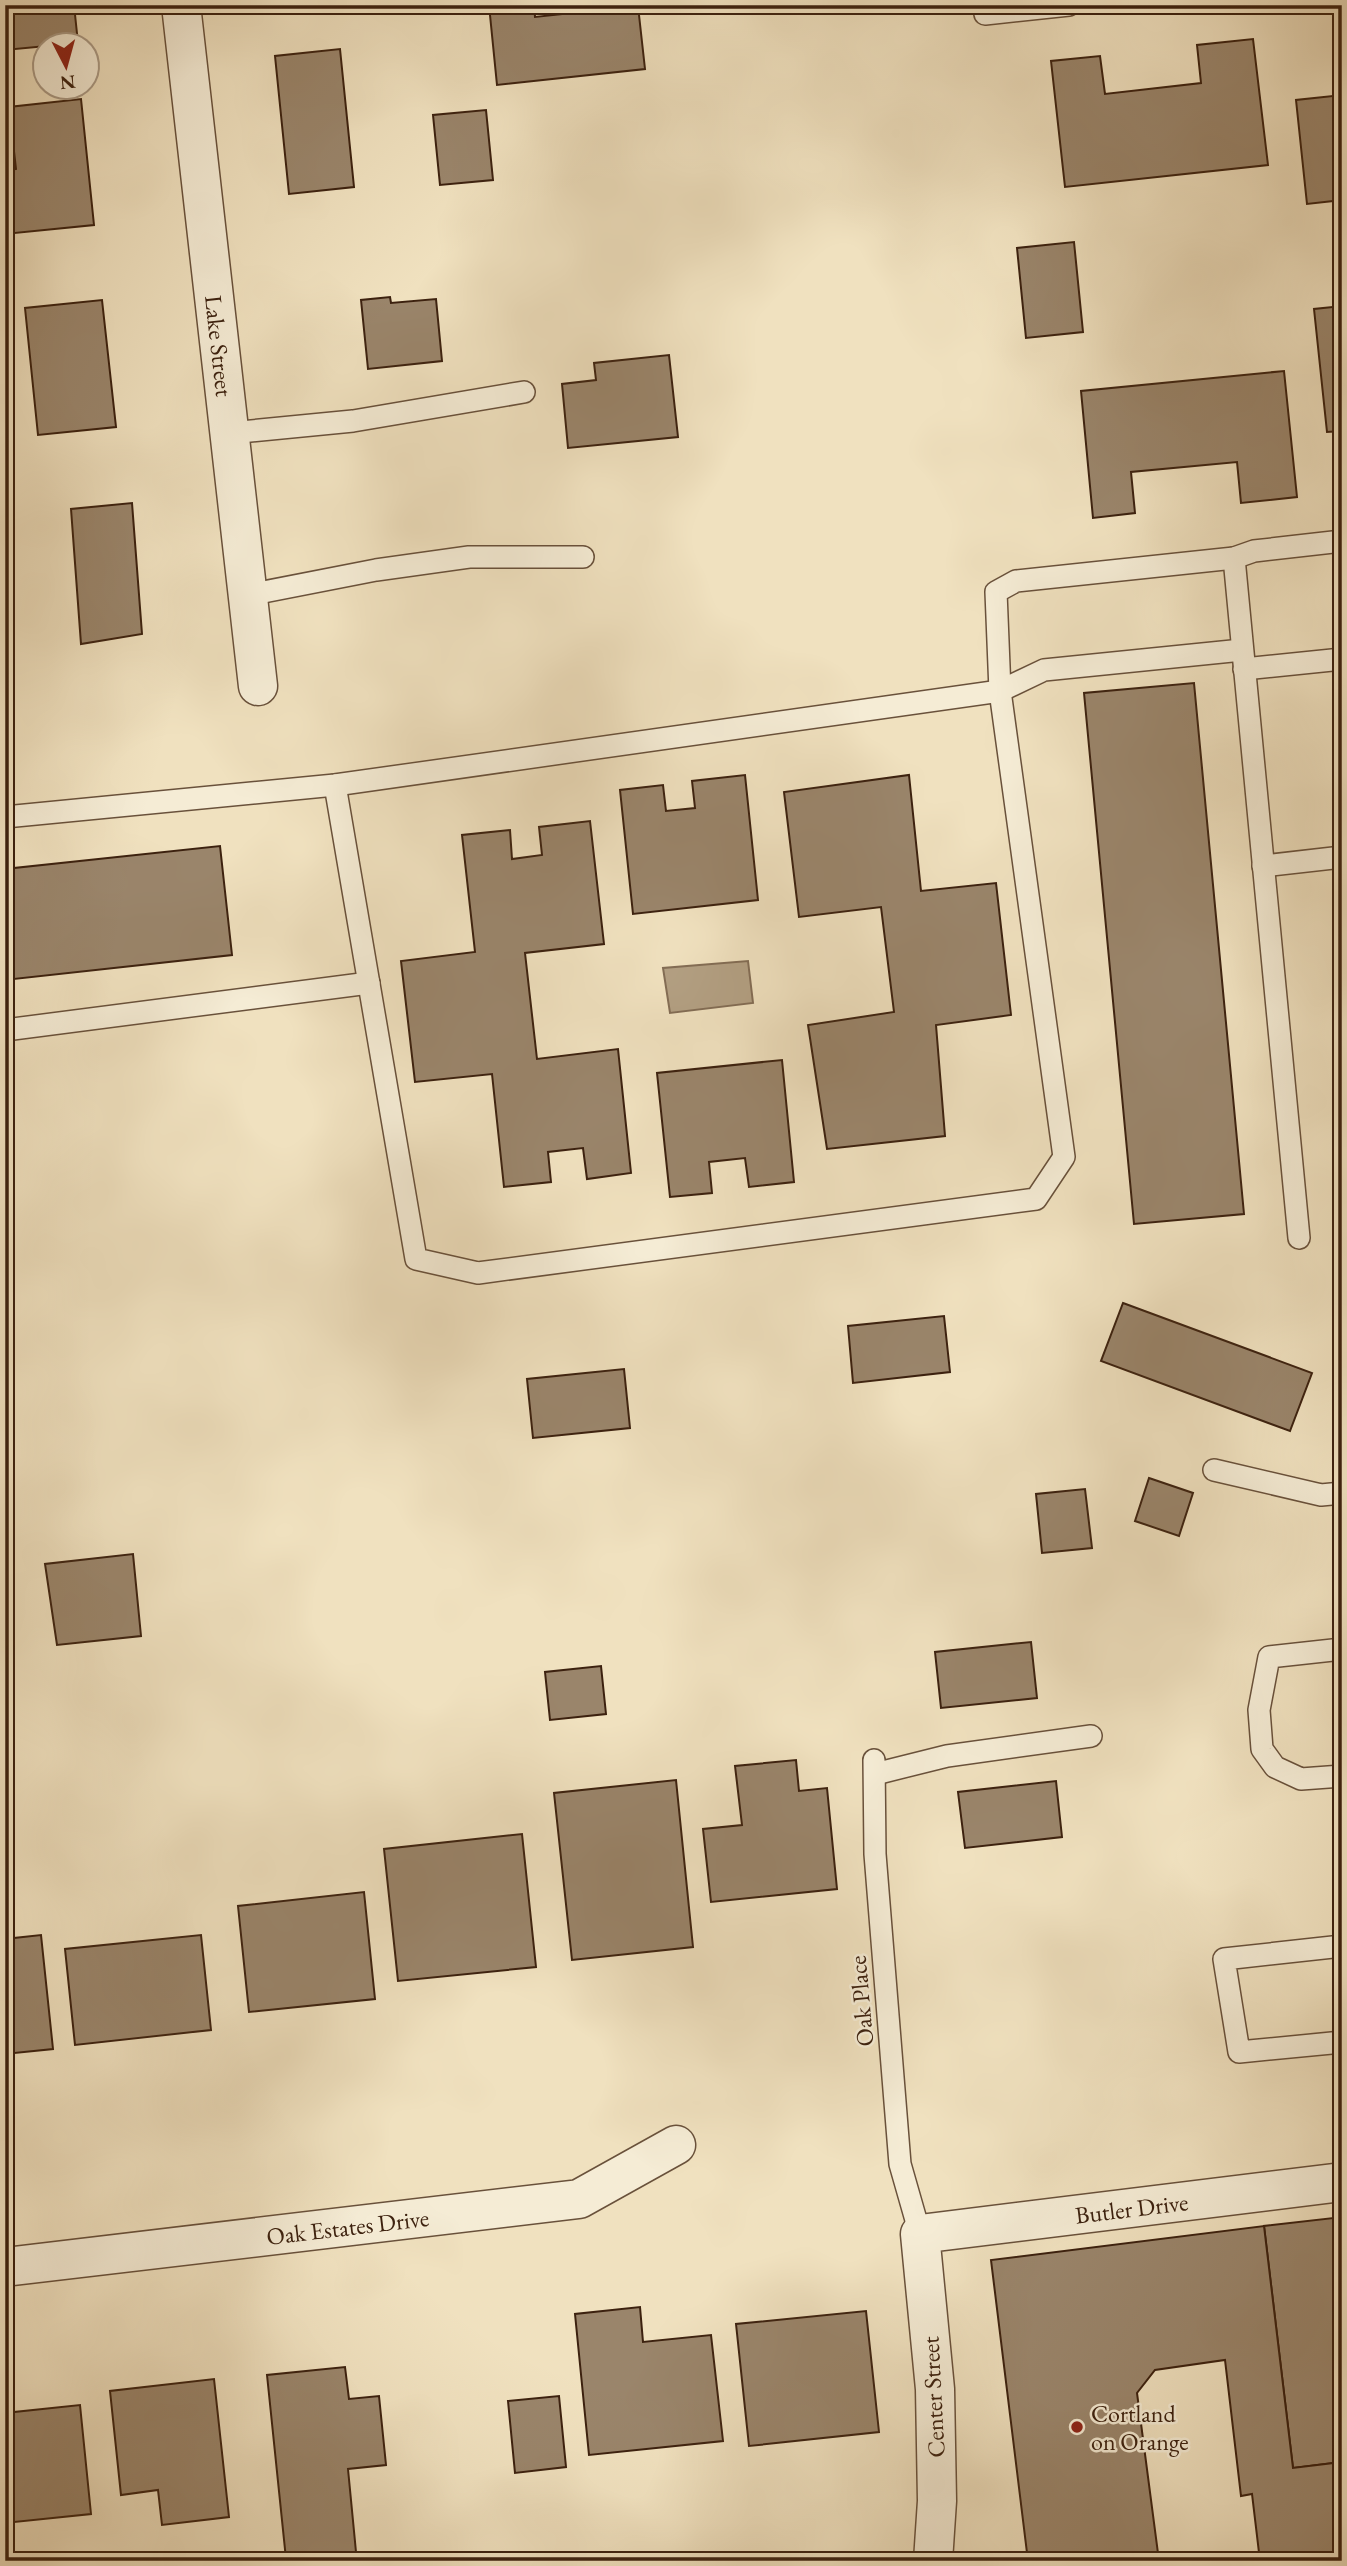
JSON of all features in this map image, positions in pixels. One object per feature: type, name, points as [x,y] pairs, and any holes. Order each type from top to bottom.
[{"type":"street","name":"Lake Street","points":[[181,5],[258,685]]},
{"type":"street","name":"Oak Estates Drive","points":[[5,2267],[579,2199],[676,2145]]},
{"type":"street","name":"Butler Drive","points":[[920,2234],[1342,2182]]},
{"type":"street","name":"Center Street","points":[[920,2234],[935,2389],[937,2501],[933,2561]]},
{"type":"lane","points":[[985,14],[1069,5]]},
{"type":"lane","points":[[230,433],[353,421],[524,391]]},
{"type":"lane","points":[[335,785],[416,1259],[478,1273],[1036,1199],[1064,1157],[1000,691],[996,592],[1016,581],[1234,558],[1254,551],[1342,541]]},
{"type":"lane","points":[[248,595],[376,570],[468,557],[583,557]]},
{"type":"lane","points":[[1234,558],[1299,1238]]},
{"type":"lane","points":[[5,817],[335,785],[1000,691],[1044,670],[1243,660],[1342,659]]},
{"type":"lane","points":[[1263,866],[1342,857]]},
{"type":"lane","points":[[5,1030],[369,983]]},
{"type":"lane","points":[[1214,1470],[1321,1495],[1342,1493]]},
{"type":"lane","points":[[1342,1649],[1269,1657],[1259,1710],[1262,1749],[1275,1767],[1301,1779],[1342,1776]]},
{"type":"lane","name":"Oak Place","points":[[920,2234],[900,2164],[875,1854],[875,1767],[1091,1736]]},
{"type":"lane","points":[[1342,1946],[1224,1959],[1239,2052],[1342,2042]]},
{"type":"shaded area","points":[[748,961],[753,1003],[670,1013],[663,968]]},
{"type":"building","points":[[5,5],[74,5],[77,32],[32,32],[32,47],[5,50]]},
{"type":"building","points":[[489,5],[534,5],[535,17],[638,6],[645,69],[497,85]]},
{"type":"building","points":[[1253,39],[1268,165],[1065,187],[1051,61],[1100,56],[1105,94],[1201,83],[1197,45]]},
{"type":"building","points":[[340,49],[354,187],[289,194],[275,56]]},
{"type":"building","points":[[1342,95],[1342,200],[1307,204],[1296,100]]},
{"type":"building","points":[[81,102],[94,225],[5,234],[5,171],[16,169],[9,107]]},
{"type":"building","points":[[486,110],[493,180],[440,185],[433,115]]},
{"type":"building","points":[[1074,242],[1083,332],[1026,338],[1017,248]]},
{"type":"building","points":[[390,297],[391,303],[436,299],[442,361],[368,369],[361,300]]},
{"type":"building","points":[[102,300],[116,427],[38,435],[25,308]]},
{"type":"building","points":[[1342,306],[1342,431],[1327,432],[1314,309]]},
{"type":"building","points":[[669,355],[678,437],[568,448],[562,384],[596,380],[594,363]]},
{"type":"building","points":[[1284,371],[1297,497],[1241,503],[1237,462],[1131,472],[1135,513],[1093,518],[1081,391]]},
{"type":"building","points":[[132,503],[142,634],[81,644],[71,509]]},
{"type":"building","points":[[1194,683],[1244,1214],[1134,1224],[1084,693]]},
{"type":"building","points":[[745,775],[758,900],[633,914],[620,790],[663,785],[666,811],[695,808],[692,781]]},
{"type":"building","points":[[909,775],[921,891],[996,883],[1011,1015],[936,1025],[945,1136],[827,1149],[808,1025],[894,1012],[881,907],[799,917],[784,792]]},
{"type":"building","points":[[590,821],[604,944],[525,953],[537,1059],[618,1049],[631,1173],[587,1179],[583,1148],[548,1152],[551,1182],[504,1187],[492,1074],[415,1082],[401,961],[475,952],[462,835],[510,830],[512,859],[542,855],[539,827]]},
{"type":"building","points":[[220,846],[232,955],[5,980],[5,869]]},
{"type":"building","points":[[782,1060],[794,1182],[749,1187],[745,1158],[709,1162],[712,1193],[670,1197],[657,1073]]},
{"type":"building","points":[[1123,1303],[1312,1373],[1290,1431],[1101,1361]]},
{"type":"building","points":[[944,1316],[950,1372],[853,1383],[848,1326]]},
{"type":"building","points":[[624,1369],[630,1428],[533,1438],[527,1379]]},
{"type":"building","points":[[1149,1478],[1193,1493],[1179,1536],[1135,1521]]},
{"type":"building","points":[[1085,1489],[1092,1548],[1042,1553],[1036,1494]]},
{"type":"building","points":[[133,1554],[141,1636],[57,1645],[45,1564]]},
{"type":"building","points":[[1031,1642],[1037,1698],[941,1708],[935,1652]]},
{"type":"building","points":[[601,1666],[606,1714],[550,1720],[545,1672]]},
{"type":"building","points":[[796,1760],[799,1791],[827,1788],[837,1889],[711,1902],[703,1829],[742,1825],[735,1766]]},
{"type":"building","points":[[676,1780],[693,1947],[572,1960],[554,1793]]},
{"type":"building","points":[[1056,1781],[1062,1837],[965,1848],[958,1792]]},
{"type":"building","points":[[522,1834],[536,1967],[398,1981],[384,1849]]},
{"type":"building","points":[[364,1892],[375,1999],[249,2012],[238,1906]]},
{"type":"building","points":[[41,1935],[53,2049],[5,2054],[5,1939]]},
{"type":"building","points":[[201,1935],[211,2030],[75,2045],[65,1949]]},
{"type":"building","points":[[1342,2217],[1342,2462],[1293,2468],[1264,2226]]},
{"type":"building","name":"Cortland on Orange","points":[[1264,2226],[1293,2468],[1342,2462],[1342,2561],[1260,2561],[1252,2494],[1241,2496],[1225,2360],[1155,2370],[1137,2393],[1159,2561],[1028,2561],[991,2260]]},
{"type":"building","points":[[640,2307],[643,2342],[711,2335],[723,2441],[589,2455],[575,2314]]},
{"type":"building","points":[[866,2311],[879,2432],[749,2446],[736,2324]]},
{"type":"building","points":[[345,2367],[349,2399],[379,2396],[386,2465],[348,2469],[356,2552],[286,2559],[267,2375]]},
{"type":"building","points":[[214,2379],[229,2517],[162,2525],[158,2490],[121,2495],[110,2391]]},
{"type":"building","points":[[559,2396],[566,2467],[515,2473],[508,2401]]},
{"type":"building","points":[[80,2405],[91,2514],[5,2523],[5,2413]]},
{"type":"place","name":"Cortland on Orange","points":[[1077,2427]]}]
